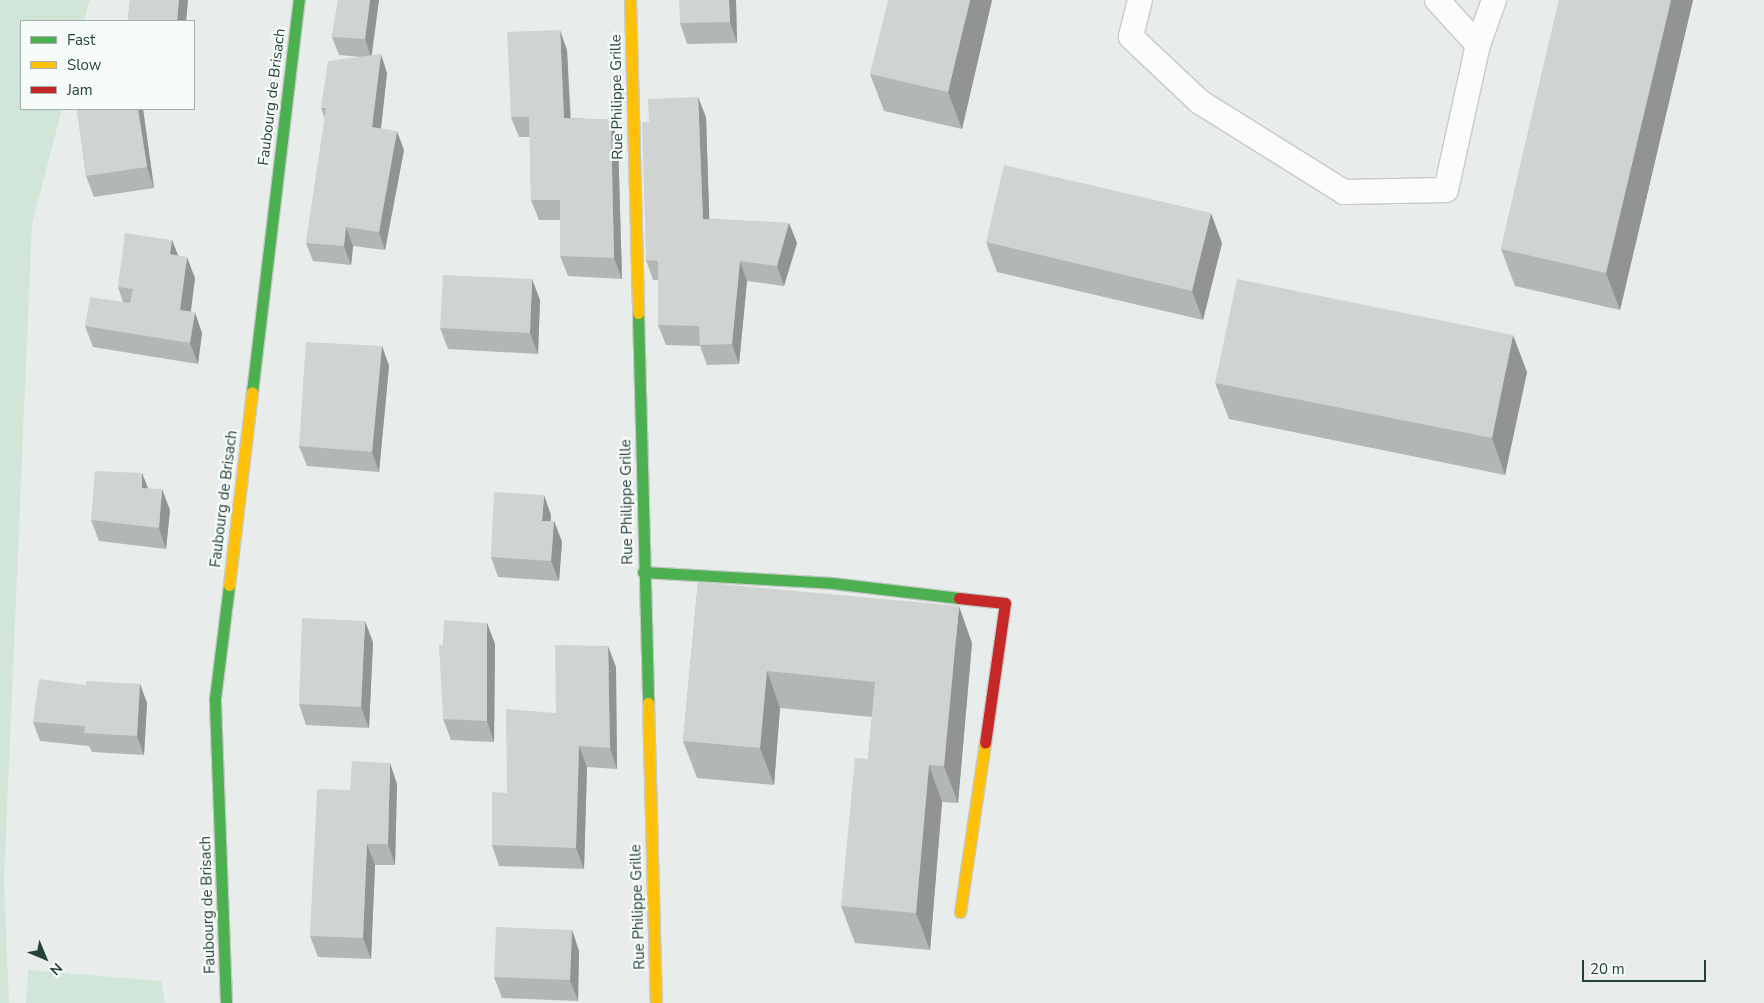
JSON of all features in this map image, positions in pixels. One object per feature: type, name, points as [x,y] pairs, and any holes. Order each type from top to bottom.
[{"type":"street","name":"Faubourg de Brisach","points":[[226,1003],[215,698],[299,0]]},
{"type":"street","name":"Rue Philippe Grille","points":[[630,0],[643,572],[656,1003]]},
{"type":"street","points":[[643,572],[832,583],[1005,603],[960,912]]},
{"type":"lane","points":[[1140,0],[1131,37],[1165,70],[1200,102],[1344,192],[1446,190],[1478,45],[1494,0]]},
{"type":"lane","points":[[1437,0],[1478,45]]},
{"type":"green space","points":[[0,0],[90,0],[84,20],[20,20],[20,110],[62,110],[32,224],[4,882],[9,1003],[0,1003]]},
{"type":"green space","points":[[28,970],[161,981],[165,1003],[26,1003]]},
{"type":"building","points":[[130,0],[179,0],[177,20],[128,20]]},
{"type":"building","points":[[338,0],[370,0],[365,39],[332,37]]},
{"type":"building","points":[[679,0],[729,0],[730,22],[680,23]]},
{"type":"building","points":[[888,0],[970,0],[948,92],[870,74]]},
{"type":"building","points":[[1559,0],[1671,0],[1606,273],[1501,249]]},
{"type":"building","points":[[560,30],[564,118],[611,120],[614,258],[560,256],[560,200],[531,200],[529,117],[511,117],[507,32]]},
{"type":"building","points":[[381,54],[372,127],[397,131],[379,232],[346,227],[344,246],[306,243],[326,108],[321,108],[328,61]]},
{"type":"building","points":[[698,97],[703,219],[789,223],[777,266],[740,261],[732,344],[700,345],[699,326],[658,325],[658,261],[646,260],[642,122],[649,122],[648,99]]},
{"type":"building","points":[[77,110],[138,110],[147,167],[86,176]]},
{"type":"building","points":[[1004,165],[1211,213],[1192,291],[986,242]]},
{"type":"building","points":[[125,233],[172,240],[170,254],[187,257],[180,310],[195,312],[190,343],[85,326],[90,297],[130,303],[133,289],[118,287]]},
{"type":"building","points":[[443,275],[532,279],[530,333],[440,328]]},
{"type":"building","points":[[1237,279],[1513,335],[1492,438],[1215,383]]},
{"type":"building","points":[[306,342],[382,346],[372,452],[299,446]]},
{"type":"building","points":[[95,471],[142,473],[142,488],[162,489],[159,528],[91,520]]},
{"type":"building","points":[[494,492],[544,495],[542,521],[554,521],[551,561],[491,557]]},
{"type":"building","points":[[698,582],[959,606],[944,766],[929,765],[916,913],[841,906],[855,758],[868,759],[875,682],[767,671],[760,748],[683,741]]},
{"type":"building","points":[[302,618],[365,621],[361,707],[299,704]]},
{"type":"building","points":[[444,620],[487,623],[487,721],[443,719],[439,645],[443,645]]},
{"type":"building","points":[[555,645],[608,646],[610,748],[579,746],[576,848],[492,845],[492,792],[507,793],[506,709],[556,713]]},
{"type":"building","points":[[39,679],[86,685],[86,681],[140,684],[137,736],[84,733],[85,726],[33,722]]},
{"type":"building","points":[[352,761],[390,763],[388,844],[367,844],[363,938],[310,936],[317,789],[350,790]]},
{"type":"building","points":[[496,927],[572,930],[570,980],[494,977]]},
{"type":"traffic: fast","points":[[252,392],[299,0]]},
{"type":"traffic: fast","points":[[638,313],[648,703]]},
{"type":"traffic: fast","points":[[643,572],[832,583],[959,598]]},
{"type":"traffic: fast","points":[[226,1003],[215,698],[229,585]]},
{"type":"traffic: slow","points":[[630,0],[638,313]]},
{"type":"traffic: slow","points":[[229,585],[252,392]]},
{"type":"traffic: slow","points":[[648,703],[656,1003]]},
{"type":"traffic: slow","points":[[960,912],[985,743]]},
{"type":"traffic: jam","points":[[959,598],[1005,603],[985,743]]}]
